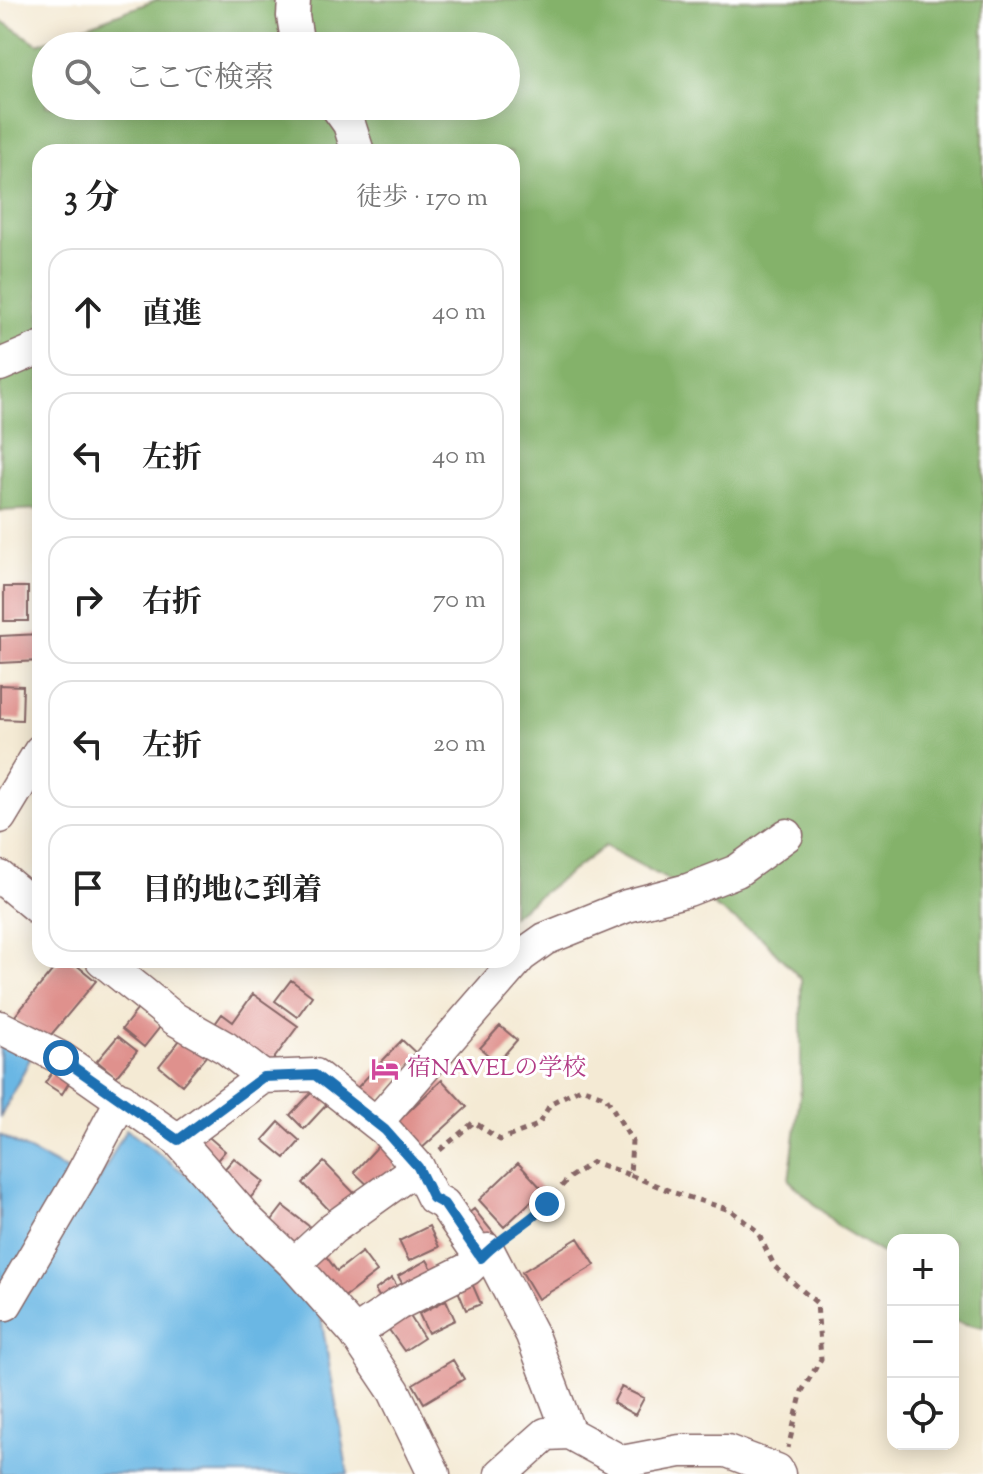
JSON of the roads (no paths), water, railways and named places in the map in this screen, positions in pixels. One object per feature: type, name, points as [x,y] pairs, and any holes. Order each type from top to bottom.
[{"type":"street","points":[[294,0],[296,32]]},
{"type":"street","points":[[346,120],[355,144]]},
{"type":"street","points":[[0,365],[32,351]]},
{"type":"street","points":[[0,817],[32,764]]},
{"type":"street","points":[[520,957],[545,939],[627,906],[688,890],[737,871],[787,835]]},
{"type":"street","points":[[0,877],[32,903]]},
{"type":"street","points":[[112,968],[175,1019],[226,1048],[263,1077]]},
{"type":"street","points":[[376,1123],[511,968]]},
{"type":"street","points":[[0,1027],[61,1058],[178,1140],[248,1220],[294,1264],[355,1333],[394,1391],[434,1474]]},
{"type":"street","points":[[178,1140],[263,1077],[315,1075],[376,1123],[418,1167],[433,1198],[444,1204],[485,1254],[532,1335],[569,1433]]},
{"type":"street","points":[[6,1304],[122,1099]]},
{"type":"street","points":[[294,1264],[333,1228],[418,1167]]},
{"type":"street","points":[[355,1333],[398,1304],[447,1280],[485,1254]]},
{"type":"street","points":[[501,1474],[546,1434],[569,1433],[622,1462],[680,1451],[727,1451],[778,1472]]},
{"type":"water","points":[[0,1037],[33,1053],[0,1118]]},
{"type":"water","points":[[126,1129],[195,1181],[320,1311],[348,1474],[0,1474],[0,1135],[96,1186]]},
{"type":"place","name":"宿NAVELの学校","points":[[385,1069]]}]
